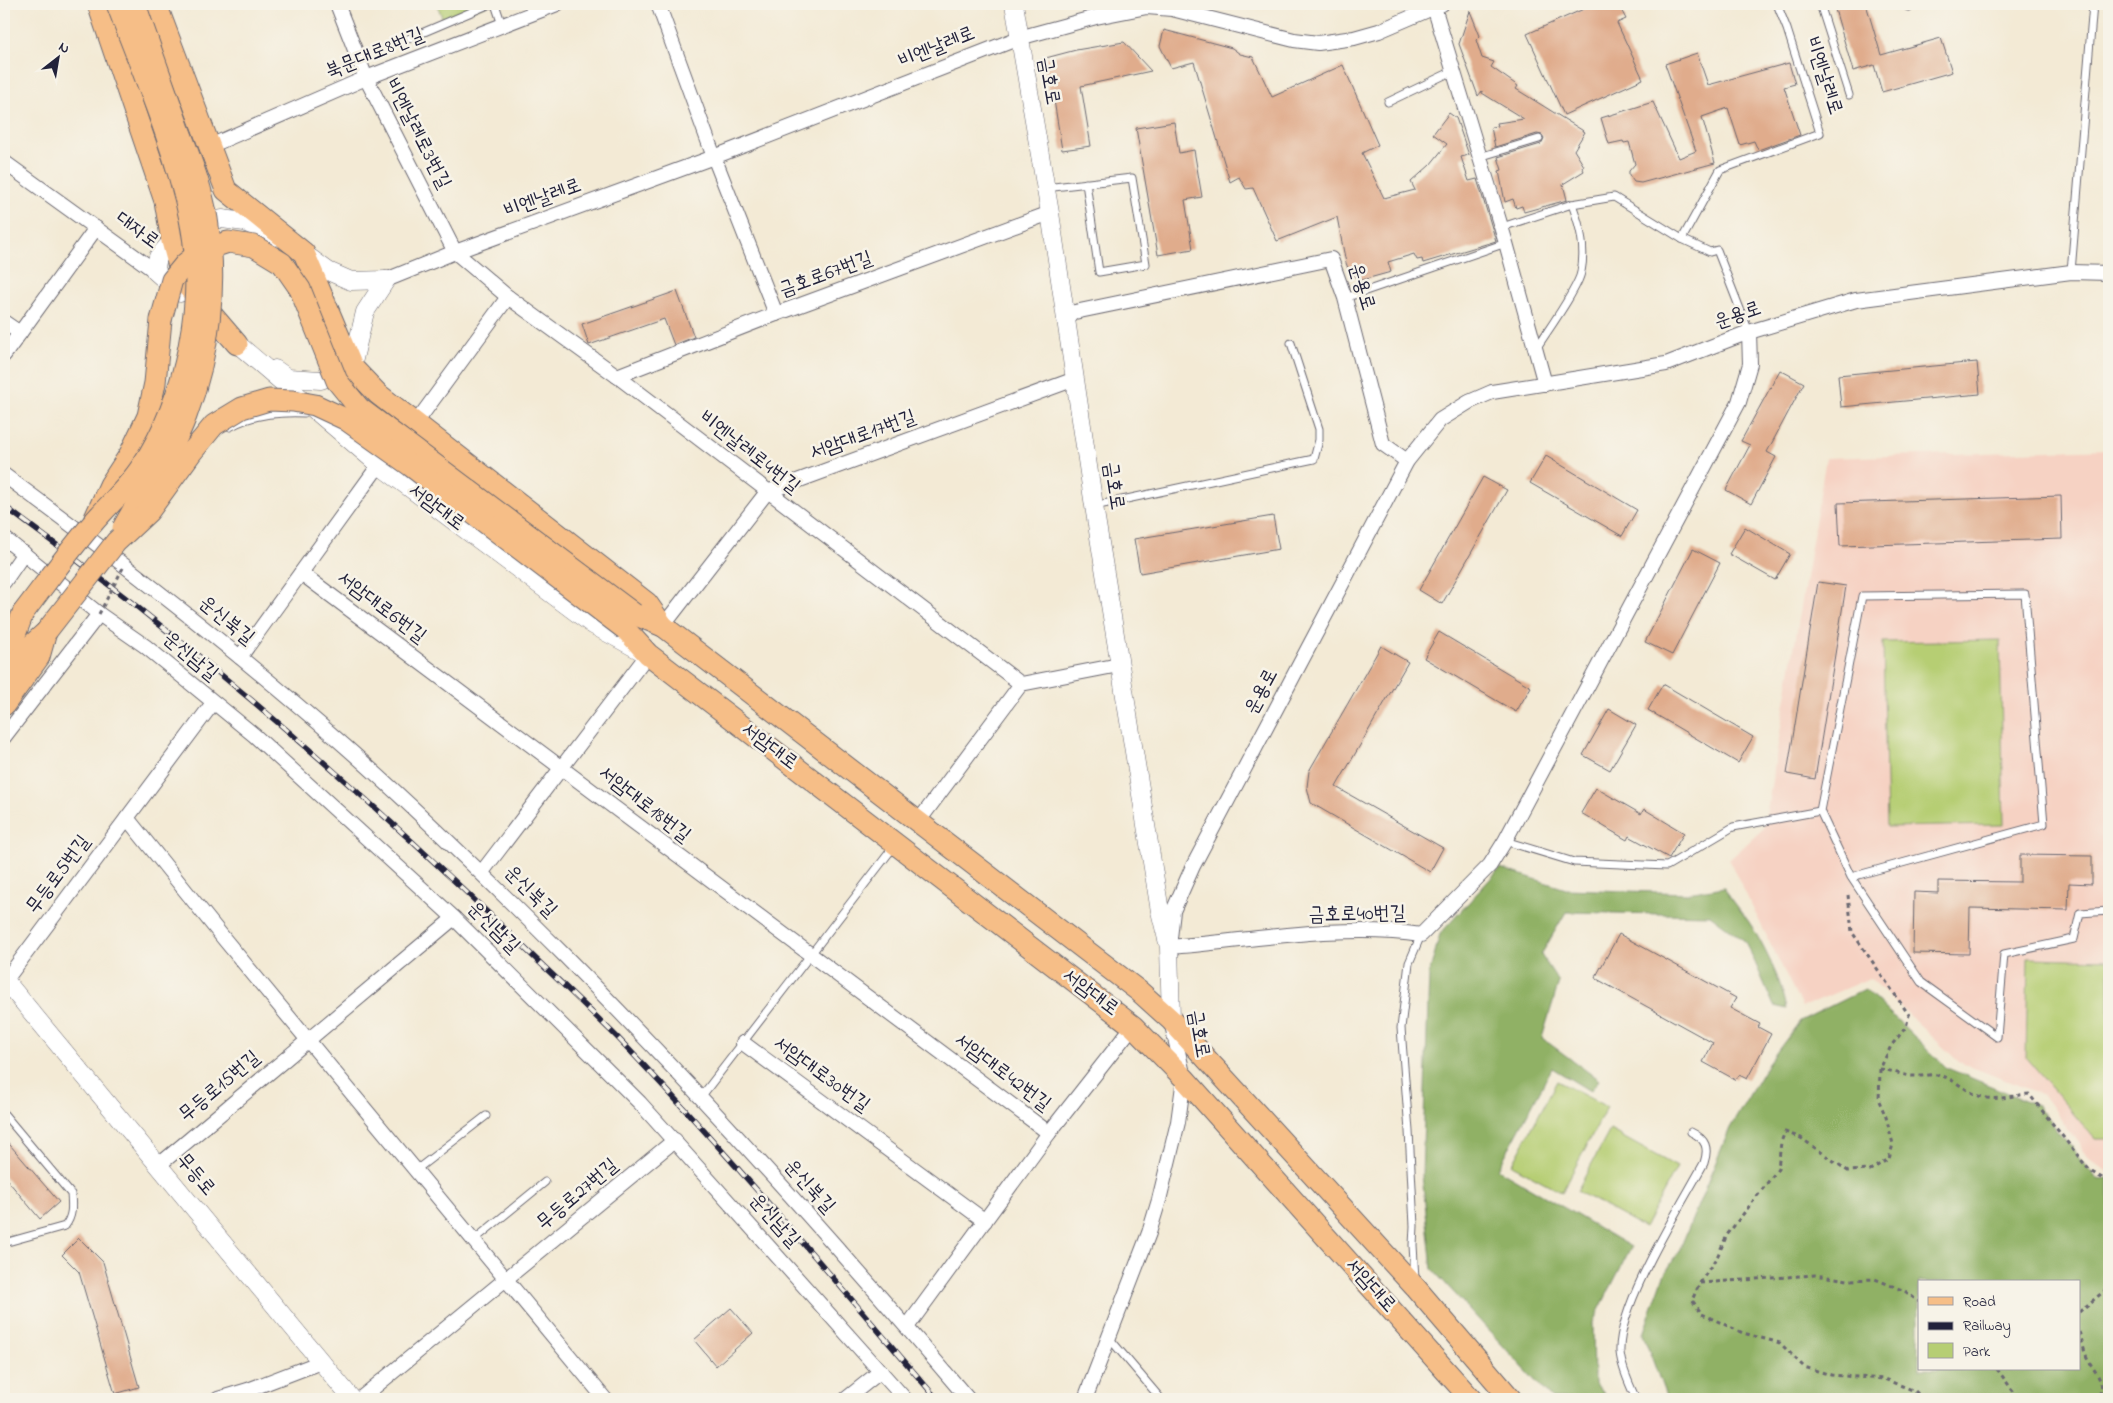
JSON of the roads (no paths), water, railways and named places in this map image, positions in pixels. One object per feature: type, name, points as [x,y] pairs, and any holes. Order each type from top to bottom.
[{"type":"main road","points":[[98,4],[165,202],[182,281],[237,344]]},
{"type":"main road","points":[[4,653],[13,640],[23,613],[93,523],[125,490],[157,442],[174,401],[191,332],[196,286],[196,260],[191,220],[179,172],[117,4]]},
{"type":"main road","points":[[120,552],[136,502],[168,456],[186,417],[197,385],[206,342],[211,292],[212,256],[207,217],[194,171],[134,4]]},
{"type":"main road","points":[[156,4],[226,190],[304,254],[352,367],[378,394],[647,603],[664,626]]},
{"type":"main road","points":[[93,523],[110,485],[130,454],[148,416],[155,382],[161,320],[172,280],[185,264],[201,251],[228,242],[254,246],[282,263],[300,289],[336,381],[359,408],[629,622]]},
{"type":"main road","points":[[4,680],[26,650],[46,632],[120,552],[190,453],[214,426],[242,408],[269,400],[293,400],[314,405],[345,419],[629,622]]},
{"type":"main road","points":[[4,626],[23,613]]},
{"type":"main road","name":"서암대로","points":[[629,622],[664,626],[1140,992],[1172,1020],[1415,1287],[1511,1399]]},
{"type":"main road","name":"서암대로","points":[[629,622],[648,654],[1133,1026],[1184,1078],[1471,1399]]},
{"type":"main road","points":[[4,706],[40,657],[46,632]]},
{"type":"street","name":"비엔날레로3번길","points":[[337,4],[366,78],[455,252]]},
{"type":"street","name":"북문대로8번길","points":[[210,146],[366,78],[558,4]]},
{"type":"street","points":[[658,4],[714,158],[776,314]]},
{"type":"street","name":"금호로","points":[[1014,4],[1050,213],[1119,665],[1160,911],[1169,947],[1172,1020],[1184,1078],[1178,1122],[1160,1200],[1136,1270],[1086,1399]]},
{"type":"street","points":[[1438,6],[1453,71],[1502,227],[1535,351],[1546,384]]},
{"type":"street","name":"비엔날레로","points":[[386,280],[455,252],[714,158],[1019,38],[1096,17],[1147,7],[1189,12],[1268,34],[1318,43],[1354,38],[1379,31],[1438,6]]},
{"type":"street","name":"대자로","points":[[4,162],[155,271],[237,344]]},
{"type":"street","name":"금호로67번길","points":[[617,376],[776,314],[1050,213]]},
{"type":"street","points":[[155,271],[158,257],[172,241],[194,224],[222,219],[245,222],[266,231],[328,270],[351,281],[386,280]]},
{"type":"street","points":[[4,355],[96,228]]},
{"type":"street","name":"비엔날레로4번길","points":[[455,252],[508,297],[617,376],[1021,684]]},
{"type":"street","name":"운용로","points":[[1065,314],[1331,259],[1345,298],[1383,444],[1407,460]]},
{"type":"street","name":"운용로","points":[[1169,947],[1173,911],[1193,866],[1407,460],[1440,420],[1469,402],[1492,392],[1666,364],[1750,332],[1856,300],[2071,272],[2109,273]]},
{"type":"street","points":[[237,344],[288,378],[322,380],[352,367],[365,312],[386,280]]},
{"type":"street","points":[[416,424],[508,297]]},
{"type":"street","points":[[4,322],[20,333]]},
{"type":"street","name":"금호로40번길","points":[[1169,947],[1329,932],[1401,932],[1421,935],[1490,865],[1738,402],[1750,364],[1750,332]]},
{"type":"street","name":"서암대로","points":[[237,344],[379,465],[593,625],[648,654]]},
{"type":"street","name":"서암대로17번길","points":[[767,492],[1075,379]]},
{"type":"street","points":[[240,657],[379,465]]},
{"type":"street","name":"운신북길","points":[[4,475],[120,552],[346,748],[482,872],[702,1097],[907,1327],[968,1399]]},
{"type":"street","points":[[664,626],[767,492]]},
{"type":"street","name":"운신남길","points":[[4,538],[99,614],[146,646],[261,742],[454,918],[675,1140],[905,1399]]},
{"type":"street","points":[[4,582],[24,553]]},
{"type":"street","name":"서암대로6번길","points":[[301,573],[437,674]]},
{"type":"street","points":[[4,737],[99,614]]},
{"type":"street","points":[[482,872],[648,654]]},
{"type":"street","points":[[918,822],[1021,684],[1119,665]]},
{"type":"street","name":"서암대로18번길","points":[[437,674],[810,956]]},
{"type":"street","name":"무등로5번길","points":[[4,980],[213,703]]},
{"type":"street","points":[[127,818],[605,1399]]},
{"type":"street","name":"무등로15번길","points":[[159,1165],[307,1039],[454,918]]},
{"type":"street","name":"서암대로42번길","points":[[810,956],[1049,1133]]},
{"type":"street","name":"무등로","points":[[4,980],[352,1399]]},
{"type":"street","name":"서암대로42번길","points":[[907,1327],[1049,1133],[1133,1026]]},
{"type":"street","name":"서암대로30번길","points":[[743,1042],[985,1221]]},
{"type":"street","name":"무등로27번길","points":[[360,1399],[675,1140]]},
{"type":"street","points":[[218,1399],[248,1390],[321,1362]]},
{"type":"street","points":[[846,1399],[881,1371]]},
{"type":"lane","points":[[403,41],[490,4]]},
{"type":"lane","points":[[495,4],[502,25]]},
{"type":"lane","points":[[1777,5],[1786,4]]},
{"type":"lane","points":[[1820,4],[1849,94]]},
{"type":"lane","points":[[2071,272],[2093,4]]},
{"type":"lane","name":"비엔날레로","points":[[1682,239],[1720,170],[1820,133],[1787,29],[1777,5]]},
{"type":"lane","points":[[1388,102],[1453,71]]},
{"type":"lane","points":[[1479,158],[1539,140]]},
{"type":"lane","points":[[1045,188],[1132,178],[1146,264],[1099,272],[1086,184]]},
{"type":"lane","points":[[1502,227],[1572,204],[1614,198],[1682,239],[1710,252],[1717,250],[1750,332]]},
{"type":"lane","points":[[1535,351],[1580,278],[1583,245],[1580,228],[1572,204]]},
{"type":"lane","points":[[1345,298],[1506,243]]},
{"type":"lane","points":[[1094,506],[1314,459],[1319,440],[1319,429],[1291,343]]},
{"type":"lane","points":[[222,432],[234,425],[268,414],[287,412],[318,413]]},
{"type":"lane","points":[[120,552],[143,524],[165,503]]},
{"type":"lane","points":[[1851,877],[2044,824],[2025,594],[1862,596],[1820,811],[1851,877],[1921,982],[1997,1037],[2004,954],[2074,939],[2080,913],[2109,911]]},
{"type":"lane","points":[[1504,841],[1574,862],[1667,866],[1733,827],[1820,811]]},
{"type":"lane","name":"서암대로30번길","points":[[702,1097],[896,844]]},
{"type":"lane","points":[[1415,1287],[1409,1130],[1401,1028],[1409,963],[1421,935]]},
{"type":"lane","points":[[4,1114],[71,1194],[72,1209],[65,1226],[4,1243]]},
{"type":"lane","points":[[416,1170],[486,1116]]},
{"type":"lane","points":[[1636,1399],[1620,1353],[1624,1323],[1653,1258],[1704,1164],[1707,1153],[1706,1145],[1699,1136],[1691,1132]]},
{"type":"lane","points":[[474,1240],[545,1182]]},
{"type":"lane","points":[[1110,1339],[1161,1399]]},
{"type":"railway","points":[[4,506],[71,555],[201,658],[327,765],[389,820],[578,999],[618,1038],[700,1126],[937,1399]]}]
